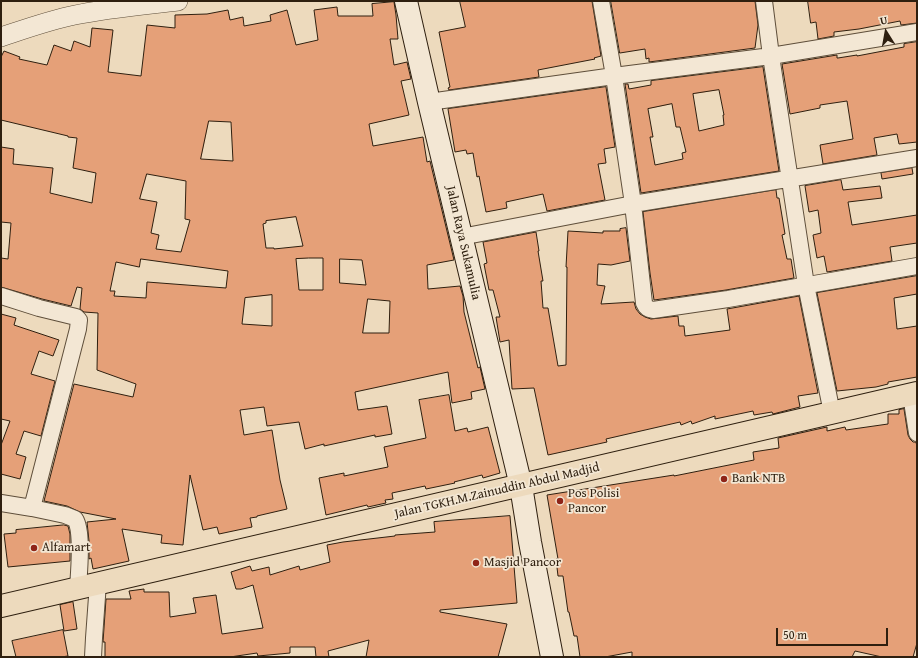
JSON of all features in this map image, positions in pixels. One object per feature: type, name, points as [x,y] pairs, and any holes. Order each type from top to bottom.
[{"type":"main road","name":"Jalan Raya Sukamulia","points":[[406,1],[521,486]]},
{"type":"main road","name":"Jalan TGKH.M.Zainuddin Abdul Madjid","points":[[1,606],[914,394]]},
{"type":"main road","points":[[521,486],[552,657]]},
{"type":"main road","points":[[521,486],[541,536],[562,657]]},
{"type":"street","points":[[1,37],[44,23],[95,11],[178,1]]},
{"type":"street","points":[[601,1],[633,204],[644,303],[648,309],[653,310],[728,299],[917,266]]},
{"type":"street","points":[[764,1],[806,285],[832,413]]},
{"type":"street","points":[[429,102],[771,56],[917,32]]},
{"type":"street","points":[[461,237],[633,204],[917,158]]},
{"type":"street","points":[[1,296],[39,308],[76,317],[79,320],[78,329],[32,508]]},
{"type":"street","points":[[914,394],[917,434]]},
{"type":"street","points":[[1,503],[32,508],[72,518],[77,521],[79,533],[79,558],[88,585],[94,638],[93,657]]},
{"type":"building","points":[[460,1],[592,1],[601,56],[594,58],[595,59],[538,70],[539,77],[449,90],[448,88],[450,87],[439,32],[465,27]]},
{"type":"building","points":[[611,1],[755,1],[758,25],[755,48],[649,62],[649,58],[646,59],[645,49],[620,53]]},
{"type":"building","points":[[808,1],[917,1],[917,23],[901,25],[900,21],[834,32],[834,36],[818,39],[816,22],[811,23]]},
{"type":"building","points":[[394,2],[398,39],[390,39],[394,65],[407,62],[411,79],[401,81],[409,115],[369,124],[373,146],[423,137],[427,162],[430,161],[454,260],[427,265],[428,289],[460,286],[463,296],[464,312],[478,368],[480,367],[485,389],[471,392],[472,399],[452,403],[448,372],[355,392],[358,410],[387,406],[392,434],[375,437],[375,435],[305,449],[299,422],[267,426],[264,407],[240,410],[244,435],[272,430],[280,480],[287,509],[250,518],[252,527],[219,534],[217,527],[203,530],[190,475],[183,545],[161,543],[162,535],[122,529],[129,561],[93,569],[91,558],[89,559],[87,522],[116,519],[80,512],[67,506],[44,501],[74,384],[133,397],[136,384],[97,370],[98,313],[84,312],[80,309],[82,288],[77,287],[71,306],[1,287],[1,258],[8,259],[11,223],[1,222],[1,147],[14,149],[13,164],[53,168],[50,193],[92,203],[96,173],[73,168],[77,138],[1,120],[1,57],[4,51],[20,57],[19,59],[47,65],[54,45],[71,51],[74,41],[90,47],[92,28],[113,30],[108,72],[141,76],[147,25],[175,28],[175,15],[207,14],[228,10],[230,20],[243,17],[244,26],[271,21],[270,15],[287,10],[296,45],[318,40],[314,10],[337,7],[338,16],[373,16],[372,4]],"holes":[[[209,121],[231,122],[233,161],[201,159]],[[147,174],[186,181],[185,219],[190,220],[181,252],[156,249],[159,235],[151,233],[157,202],[140,199]],[[296,217],[303,246],[274,249],[266,248],[263,224],[266,223],[266,221]],[[323,258],[323,290],[299,290],[296,259]],[[141,259],[228,271],[226,288],[147,282],[146,298],[114,296],[115,291],[110,291],[116,262],[139,267]],[[340,259],[362,260],[366,285],[340,283]],[[272,295],[272,326],[242,324],[245,298]],[[368,299],[390,301],[389,333],[363,333]]]},
{"type":"building","points":[[917,42],[917,142],[899,144],[897,134],[874,138],[877,155],[823,164],[820,145],[853,139],[847,101],[820,105],[820,108],[790,114],[782,64],[837,55],[837,58],[857,56],[904,47],[904,44]]},
{"type":"building","points":[[763,67],[779,171],[641,193],[625,84],[628,84],[629,89],[651,85],[651,81]],"holes":[[[719,90],[724,115],[724,125],[699,131],[693,94]],[[672,104],[676,127],[680,127],[686,152],[682,153],[683,159],[655,165],[650,137],[653,137],[648,109]]]},
{"type":"building","points":[[606,87],[615,147],[604,149],[606,163],[598,164],[605,200],[547,211],[543,194],[506,202],[507,208],[486,212],[479,176],[477,177],[473,153],[467,154],[466,150],[455,152],[448,109]]},
{"type":"building","points":[[912,168],[913,174],[882,179],[881,173]]},
{"type":"building","points":[[841,180],[843,190],[880,186],[882,198],[848,202],[852,225],[917,215],[917,243],[890,247],[892,261],[827,272],[824,256],[817,258],[813,235],[821,233],[818,210],[809,212],[805,186]]},
{"type":"building","points":[[776,190],[777,198],[779,198],[785,234],[782,235],[787,259],[791,259],[794,278],[726,290],[654,300],[643,212]]},
{"type":"building","points":[[626,228],[630,261],[611,265],[598,264],[597,285],[605,286],[601,304],[634,302],[636,309],[640,314],[651,319],[678,316],[679,326],[684,326],[685,336],[730,330],[727,309],[799,296],[818,393],[798,396],[800,407],[773,414],[772,412],[754,415],[753,411],[715,419],[715,416],[692,424],[691,421],[681,425],[680,422],[606,439],[607,442],[548,455],[534,388],[512,389],[509,340],[500,342],[496,317],[500,317],[493,290],[489,290],[484,264],[487,263],[483,242],[536,232],[543,281],[541,281],[543,308],[548,308],[558,366],[566,365],[566,267],[568,231],[603,233],[603,231],[620,231],[620,229]]},
{"type":"building","points":[[917,276],[917,294],[894,298],[897,329],[917,326],[917,377],[888,382],[888,384],[876,387],[837,391],[817,293]]},
{"type":"building","points":[[1,314],[16,318],[14,325],[59,340],[53,356],[39,351],[31,374],[55,381],[41,436],[24,431],[16,454],[26,457],[20,479],[1,474],[1,445],[10,421],[1,419]]},
{"type":"building","points":[[449,395],[455,431],[467,428],[468,432],[488,427],[500,473],[483,478],[482,475],[454,482],[455,483],[426,489],[425,486],[392,493],[393,499],[385,500],[386,503],[368,507],[367,505],[326,515],[319,478],[344,473],[344,476],[388,467],[384,447],[426,438],[419,400]]},
{"type":"building","points":[[904,409],[908,435],[913,442],[916,442],[917,447],[917,643],[913,657],[882,657],[855,651],[852,657],[632,657],[632,652],[605,657],[580,657],[577,636],[574,636],[568,612],[563,576],[558,576],[556,559],[558,559],[547,495],[674,476],[754,460],[753,452],[779,448],[778,438],[827,427],[827,431],[845,427],[846,430],[888,424],[888,414],[899,414],[899,410]]},
{"type":"building","points":[[510,516],[517,603],[440,610],[440,612],[507,624],[498,657],[366,657],[369,640],[328,651],[329,657],[316,657],[315,647],[290,647],[290,653],[258,656],[257,653],[230,657],[105,657],[105,642],[103,642],[106,599],[131,599],[129,591],[144,589],[144,592],[169,592],[170,617],[196,613],[193,598],[216,595],[222,634],[263,628],[253,585],[236,589],[231,572],[250,566],[252,571],[269,567],[270,575],[299,566],[300,570],[330,562],[327,545],[395,535],[435,532],[434,522]]},
{"type":"building","points":[[64,525],[68,526],[70,534],[70,561],[8,567],[4,534],[16,533],[16,530]]},
{"type":"building","points":[[73,602],[77,629],[64,631],[60,605]]},
{"type":"building","points":[[63,630],[68,656],[16,657],[12,641]]},
{"type":"place","name":"Bank NTB","points":[[724,479]]},
{"type":"place","name":"Pos Polisi Pancor","points":[[560,501]]},
{"type":"place","name":"Alfamart","points":[[34,548]]},
{"type":"place","name":"Masjid Pancor","points":[[476,563]]}]
